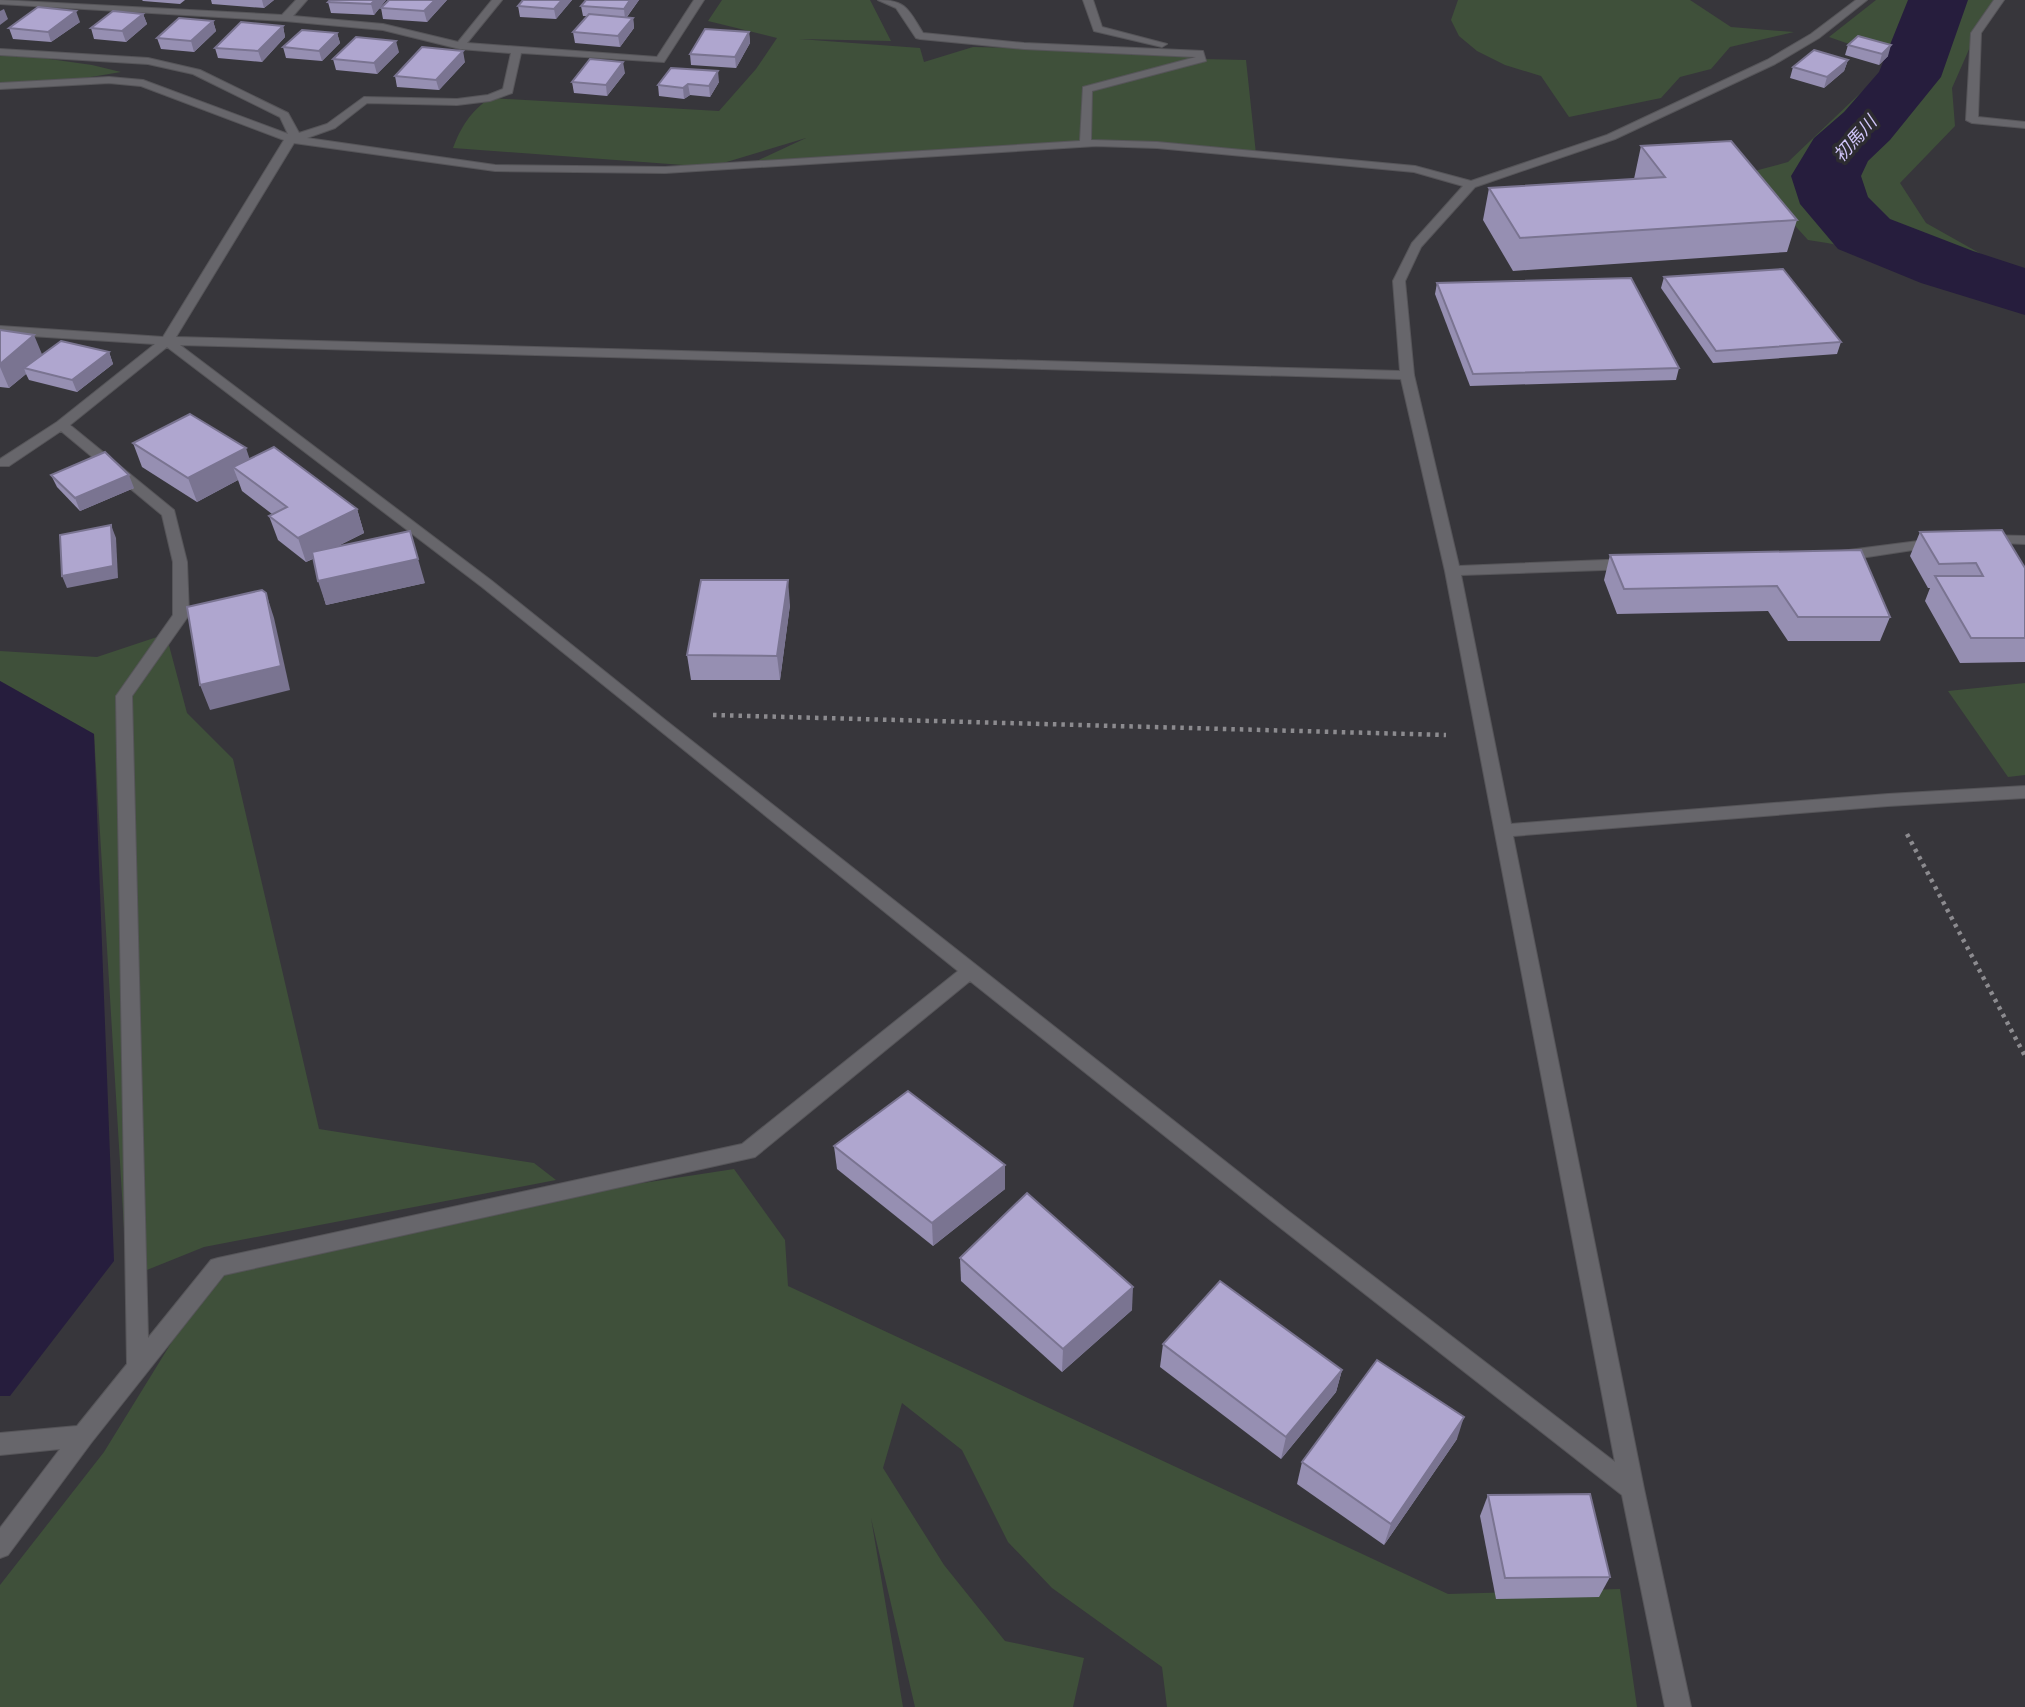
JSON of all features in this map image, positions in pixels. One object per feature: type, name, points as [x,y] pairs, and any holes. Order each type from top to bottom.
[{"type":"street","points":[[285,18],[302,0]]},
{"type":"street","points":[[460,47],[497,0]]},
{"type":"street","points":[[0,1],[96,4],[285,18],[383,27],[460,47],[660,60],[699,0]]},
{"type":"street","points":[[883,0],[900,6],[920,36],[1024,46],[1199,53]]},
{"type":"street","points":[[1088,0],[1098,29],[1199,53]]},
{"type":"street","points":[[1678,1707],[1632,1489],[1453,570],[1407,375],[1399,281],[1416,246],[1472,185],[1611,137],[1771,62],[1815,36],[1862,0]]},
{"type":"street","points":[[1999,0],[1976,33],[1972,120],[2025,125]]},
{"type":"street","points":[[0,52],[148,61],[196,72],[284,115],[294,134],[167,341],[62,425],[4,463]]},
{"type":"street","points":[[291,139],[331,126],[364,100],[457,102],[489,98],[508,92],[516,52]]},
{"type":"street","points":[[1085,144],[1087,89],[1202,59],[1199,53]]},
{"type":"street","points":[[0,86],[109,80],[144,83],[291,139],[495,168],[666,170],[1085,144],[1157,145],[1415,169],[1472,185]]},
{"type":"street","points":[[0,330],[167,341],[1407,375]]},
{"type":"street","points":[[167,341],[487,584],[970,971],[1632,1489]]},
{"type":"street","points":[[62,425],[169,513],[180,562],[181,615],[124,696],[138,1367]]},
{"type":"street","points":[[1822,557],[1854,556],[1956,540],[2025,540]]},
{"type":"street","points":[[1453,570],[1644,564]]},
{"type":"street","points":[[1503,831],[1888,800],[2025,792]]},
{"type":"street","points":[[0,1547],[83,1436],[218,1267],[748,1151],[970,971]]},
{"type":"street","points":[[0,1444],[83,1436]]},
{"type":"path","points":[[645,713],[1485,737]]},
{"type":"path","points":[[1888,800],[2025,1056]]},
{"type":"green space","points":[[722,0],[870,0],[891,41],[799,39],[920,48],[924,62],[973,47],[1145,51],[1202,59],[1246,60],[1256,154],[1096,143],[748,165],[806,138],[710,167],[453,148],[467,120],[490,98],[719,111],[756,69],[777,38],[708,21]]},
{"type":"green space","points":[[1458,0],[1690,0],[1731,27],[1794,32],[1730,47],[1711,69],[1680,77],[1661,98],[1569,117],[1541,76],[1505,65],[1477,51],[1459,36],[1451,20]]},
{"type":"green space","points":[[1876,0],[1999,0],[1978,29],[1952,88],[1955,126],[1900,183],[1926,223],[2006,268],[2025,272],[2025,303],[1891,258],[1808,240],[1747,173],[1788,162],[1895,60],[1829,37]]},
{"type":"green space","points":[[0,52],[92,65],[121,72],[61,82],[0,84]]},
{"type":"green space","points":[[166,634],[187,713],[233,759],[319,1129],[534,1163],[556,1180],[204,1247],[127,1278],[94,734],[0,681],[0,651],[97,657]]},
{"type":"green space","points":[[2025,683],[2025,775],[2008,777],[1948,691]]},
{"type":"green space","points":[[734,1169],[785,1240],[788,1286],[1448,1594],[1620,1589],[1637,1707],[1167,1707],[1162,1667],[1052,1588],[1008,1542],[962,1450],[902,1403],[883,1468],[944,1565],[1005,1641],[1084,1658],[1073,1707],[915,1707],[871,1518],[903,1707],[0,1707],[0,1585],[104,1452],[218,1267],[507,1204]]},
{"type":"shaded area","points":[[0,681],[94,734],[114,1261],[10,1396],[0,1396]]},
{"type":"building","points":[[375,0],[371,4],[328,2]]},
{"type":"building","points":[[389,0],[435,0],[424,11],[381,8]]},
{"type":"building","points":[[523,0],[562,0],[554,9],[518,6]]},
{"type":"building","points":[[586,0],[630,0],[624,9],[581,6]]},
{"type":"building","points":[[38,7],[76,11],[48,32],[9,28]]},
{"type":"building","points":[[113,11],[143,14],[122,31],[91,28]]},
{"type":"building","points":[[589,14],[633,18],[618,36],[573,32]]},
{"type":"building","points":[[179,18],[213,21],[191,41],[157,38]]},
{"type":"building","points":[[241,22],[283,26],[258,51],[215,48]]},
{"type":"building","points":[[705,29],[749,32],[735,57],[690,54]]},
{"type":"building","points":[[302,30],[337,33],[319,51],[283,47]]},
{"type":"building","points":[[1858,36],[1891,45],[1882,54],[1848,45]]},
{"type":"building","points":[[356,37],[396,41],[374,63],[333,59]]},
{"type":"building","points":[[422,47],[463,51],[436,80],[395,76]]},
{"type":"building","points":[[1814,50],[1848,60],[1827,77],[1793,67]]},
{"type":"building","points":[[590,59],[623,62],[606,85],[572,82]]},
{"type":"building","points":[[671,68],[718,71],[709,86],[688,84],[683,88],[658,85]]},
{"type":"building","points":[[1731,141],[1797,220],[1520,238],[1489,188],[1665,177],[1641,146]]},
{"type":"building","points":[[1783,269],[1841,342],[1716,351],[1664,277]]},
{"type":"building","points":[[1631,278],[1679,368],[1473,374],[1437,283]]},
{"type":"building","points":[[0,330],[34,335],[0,364]]},
{"type":"building","points":[[61,341],[109,352],[72,380],[24,368]]},
{"type":"building","points":[[190,414],[246,448],[188,478],[133,443]]},
{"type":"building","points":[[274,447],[357,509],[298,538],[269,516],[287,507],[233,467]]},
{"type":"building","points":[[105,452],[129,475],[75,498],[51,475]]},
{"type":"building","points":[[111,525],[113,566],[62,576],[60,535]]},
{"type":"building","points":[[2002,530],[2025,568],[2025,638],[1971,638],[1935,576],[1983,576],[1976,563],[1939,564],[1920,532]]},
{"type":"building","points":[[410,531],[418,559],[318,581],[312,552]]},
{"type":"building","points":[[1861,550],[1890,617],[1798,617],[1777,586],[1624,589],[1610,555]]},
{"type":"building","points":[[701,580],[788,580],[777,656],[687,655]]},
{"type":"building","points":[[262,590],[266,593],[281,666],[200,685],[187,607]]},
{"type":"building","points":[[908,1091],[1005,1165],[932,1223],[834,1146]]},
{"type":"building","points":[[1027,1193],[1133,1287],[1063,1349],[960,1258]]},
{"type":"building","points":[[1220,1281],[1342,1370],[1286,1437],[1163,1344]]},
{"type":"building","points":[[1377,1360],[1464,1417],[1391,1524],[1302,1462]]},
{"type":"building","points":[[1590,1494],[1610,1577],[1505,1578],[1488,1495]]},
{"type":"waterway","name":"初馬川","points":[[1938,0],[1909,77],[1867,126],[1838,152],[1826,176],[1835,204],[1864,234],[1947,267],[2025,292]]}]
